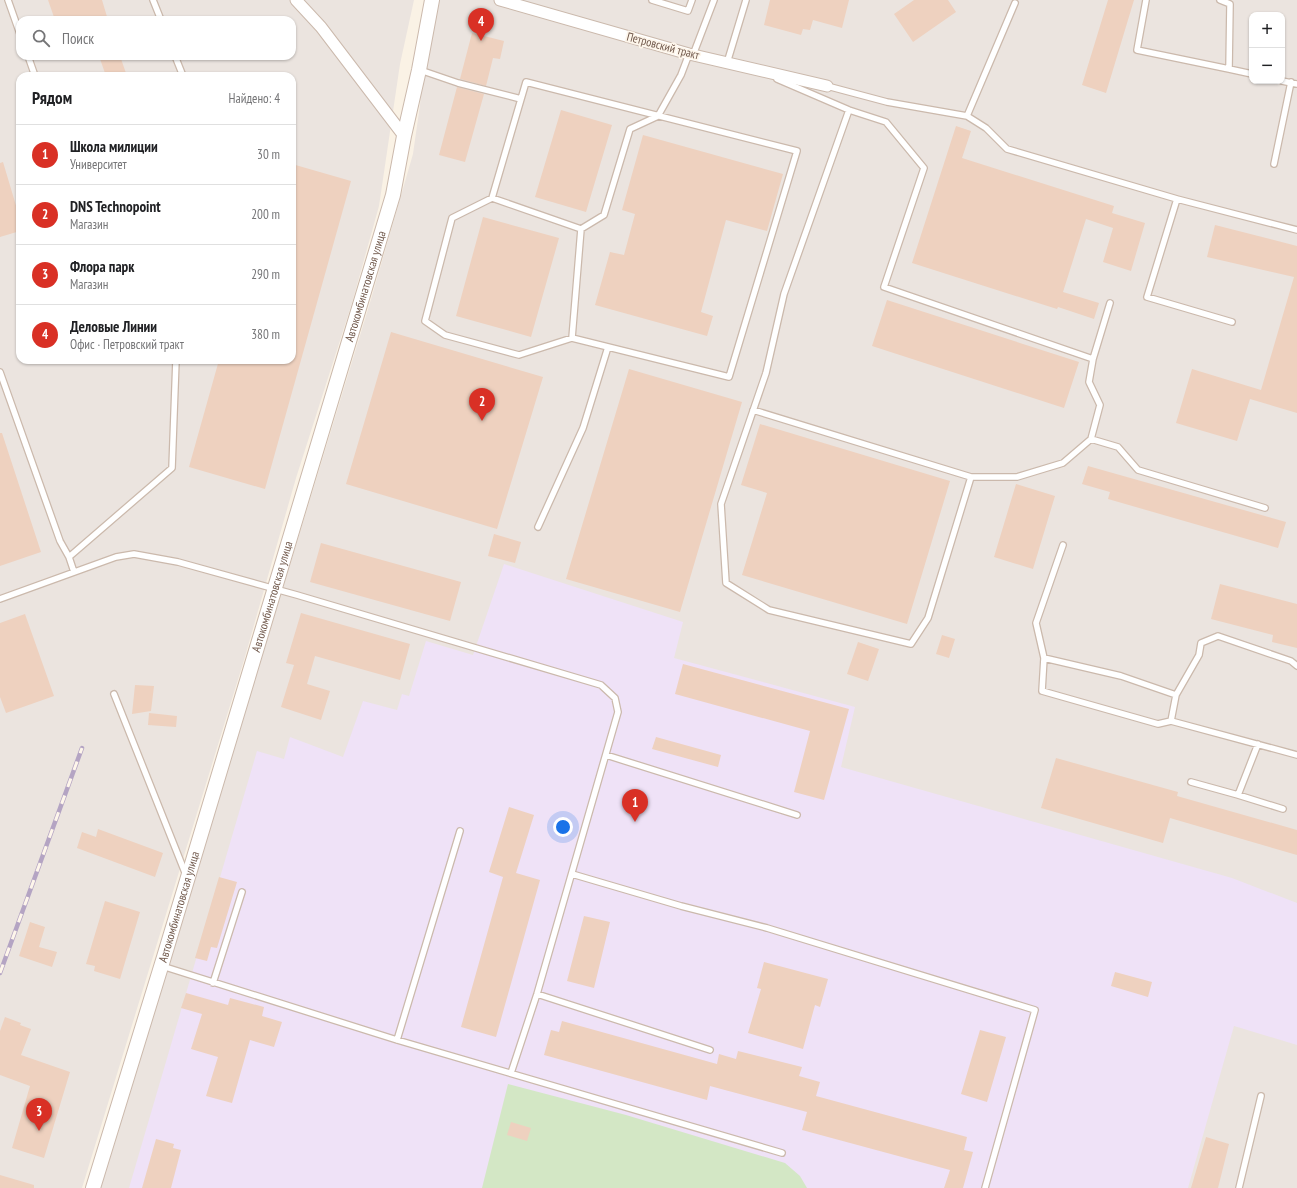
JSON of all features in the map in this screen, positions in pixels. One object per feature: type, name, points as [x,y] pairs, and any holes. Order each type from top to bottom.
[{"type":"street","points":[[296,0],[321,27],[404,136]]},
{"type":"street","name":"Автокомбинатовская улица","points":[[93,1188],[188,879],[393,195],[432,0]]},
{"type":"street","name":"Петровский тракт","points":[[500,0],[691,55],[827,86]]},
{"type":"lane","points":[[8,0],[16,23]]},
{"type":"lane","points":[[153,0],[159,16]]},
{"type":"lane","points":[[652,0],[688,11],[692,0]]},
{"type":"lane","points":[[581,229],[604,215],[630,129],[658,116],[691,55],[714,0]]},
{"type":"lane","points":[[727,63],[746,0]]},
{"type":"lane","points":[[1146,0],[1137,50],[1249,73]]},
{"type":"lane","points":[[1220,0],[1230,4],[1229,69]]},
{"type":"lane","points":[[968,116],[1015,3]]},
{"type":"lane","points":[[29,60],[34,72]]},
{"type":"lane","points":[[177,60],[181,72]]},
{"type":"lane","points":[[754,69],[849,110],[886,122],[924,168],[884,287],[1093,359]]},
{"type":"lane","points":[[419,70],[458,83],[521,99]]},
{"type":"lane","points":[[492,198],[526,82],[797,151],[729,377],[572,338],[519,354],[445,335],[425,321],[452,218],[492,198],[581,229]]},
{"type":"lane","points":[[1274,164],[1294,83]]},
{"type":"lane","points":[[827,86],[887,102],[968,116],[986,128],[1007,149],[1177,199],[1297,230]]},
{"type":"lane","points":[[849,110],[784,294],[766,373],[752,410],[721,504],[726,584],[769,610],[910,644],[928,618],[971,477]]},
{"type":"lane","points":[[1177,199],[1148,297],[1232,322]]},
{"type":"lane","points":[[572,338],[581,229]]},
{"type":"lane","points":[[752,410],[971,477],[1017,477],[1063,463],[1091,439],[1100,405],[1089,382],[1093,359],[1110,303]]},
{"type":"lane","points":[[538,527],[583,428],[608,347]]},
{"type":"lane","points":[[69,557],[172,468],[176,364]]},
{"type":"lane","points":[[0,372],[60,541],[69,557],[74,572]]},
{"type":"lane","points":[[1091,439],[1118,447],[1138,470],[1265,508]]},
{"type":"lane","points":[[1063,545],[1036,623],[1044,658],[1042,691],[1158,724],[1171,721],[1297,755]]},
{"type":"lane","points":[[0,599],[116,557],[134,554],[178,562],[601,685],[615,698],[618,712],[537,994],[511,1073]]},
{"type":"lane","points":[[1171,721],[1176,695],[1199,654],[1201,643],[1218,636],[1291,661],[1297,666]]},
{"type":"lane","points":[[1044,658],[1121,676],[1176,695]]},
{"type":"lane","points":[[114,694],[188,879]]},
{"type":"lane","points":[[1238,795],[1258,744]]},
{"type":"lane","points":[[606,755],[797,815]]},
{"type":"lane","points":[[1191,782],[1283,809]]},
{"type":"lane","points":[[397,1040],[460,831]]},
{"type":"lane","points":[[572,874],[767,928],[1035,1010],[985,1188]]},
{"type":"lane","points":[[213,983],[242,892]]},
{"type":"lane","points":[[161,966],[397,1040],[782,1153]]},
{"type":"lane","points":[[537,994],[710,1050]]},
{"type":"lane","points":[[1240,1188],[1260,1096]]},
{"type":"shaded area","points":[[0,0],[414,0],[400,64],[379,206],[352,303],[296,478],[244,660],[82,1188],[0,1188]]},
{"type":"shaded area","points":[[432,0],[1297,0],[1297,1188],[100,1188],[369,306],[413,154],[420,105],[426,22]]},
{"type":"shaded area","points":[[504,564],[683,622],[674,658],[855,707],[841,767],[1232,878],[1297,903],[1297,1045],[1234,1026],[1188,1188],[129,1188],[257,751],[284,759],[290,737],[343,757],[363,701],[397,710],[402,694],[409,696],[426,641],[473,655]]},
{"type":"green space","points":[[508,1084],[626,1115],[785,1163],[800,1176],[807,1188],[482,1188]]},
{"type":"building","points":[[48,0],[102,0],[107,16],[54,16]]},
{"type":"building","points":[[770,0],[849,0],[842,28],[813,20],[810,30],[803,29],[801,35],[764,25]]},
{"type":"building","points":[[914,0],[948,0],[956,12],[913,42],[894,14]]},
{"type":"building","points":[[1108,0],[1134,0],[1106,93],[1082,85]]},
{"type":"building","points":[[472,33],[504,41],[500,59],[493,58],[486,86],[460,79]]},
{"type":"building","points":[[100,60],[121,60],[126,72],[105,72]]},
{"type":"building","points":[[457,87],[484,94],[465,162],[439,155]]},
{"type":"building","points":[[561,110],[612,125],[586,212],[535,197]]},
{"type":"building","points":[[956,126],[971,131],[962,158],[1114,206],[1112,213],[1145,223],[1131,271],[1103,262],[1113,228],[1086,219],[1063,292],[1099,303],[1094,319],[1058,307],[1057,309],[912,263]]},
{"type":"building","points":[[643,135],[783,174],[767,231],[726,220],[701,312],[713,316],[707,336],[595,305],[610,252],[624,255],[635,214],[622,210]]},
{"type":"building","points":[[3,162],[16,206],[16,232],[0,237],[0,163]]},
{"type":"building","points":[[296,165],[351,181],[265,489],[189,467],[218,364],[296,364]]},
{"type":"building","points":[[483,217],[559,238],[531,337],[456,316]]},
{"type":"building","points":[[1215,225],[1297,246],[1297,413],[1250,399],[1237,441],[1176,423],[1192,369],[1261,390],[1294,277],[1207,257]]},
{"type":"building","points":[[887,300],[1079,362],[1064,408],[872,346]]},
{"type":"building","points":[[391,332],[543,377],[497,529],[346,484]]},
{"type":"building","points":[[629,369],[742,402],[680,612],[566,579]]},
{"type":"building","points":[[760,424],[950,481],[907,624],[742,575],[767,493],[741,485]]},
{"type":"building","points":[[0,433],[2,433],[41,552],[0,566]]},
{"type":"building","points":[[1088,466],[1286,522],[1278,548],[1108,499],[1110,492],[1082,484]]},
{"type":"building","points":[[1016,484],[1055,496],[1033,569],[994,557]]},
{"type":"building","points":[[494,534],[521,542],[515,563],[488,556]]},
{"type":"building","points":[[321,543],[461,582],[450,621],[310,582]]},
{"type":"building","points":[[1220,584],[1297,604],[1297,648],[1272,642],[1273,635],[1211,619]]},
{"type":"building","points":[[301,613],[410,644],[400,680],[315,656],[307,684],[330,691],[321,720],[281,707],[294,665],[286,663]]},
{"type":"building","points":[[25,614],[54,696],[6,713],[0,697],[0,623]]},
{"type":"building","points":[[942,635],[955,639],[949,658],[936,654]]},
{"type":"building","points":[[858,642],[879,649],[868,681],[847,674]]},
{"type":"building","points":[[683,664],[849,709],[824,800],[794,792],[810,731],[675,694]]},
{"type":"building","points":[[135,685],[154,686],[151,711],[132,714]]},
{"type":"building","points":[[149,713],[177,716],[176,727],[148,725]]},
{"type":"building","points":[[656,737],[721,755],[718,767],[652,749]]},
{"type":"building","points":[[1056,758],[1178,792],[1177,796],[1297,830],[1297,855],[1170,818],[1163,843],[1041,808]]},
{"type":"building","points":[[509,807],[534,815],[516,873],[540,880],[496,1037],[461,1027],[503,877],[489,872]]},
{"type":"building","points":[[98,829],[163,853],[155,877],[77,848],[82,832],[96,837]]},
{"type":"building","points":[[219,877],[237,882],[217,948],[211,947],[207,961],[195,958]]},
{"type":"building","points":[[105,901],[140,912],[120,979],[94,971],[95,966],[86,964]]},
{"type":"building","points":[[584,916],[610,922],[594,988],[567,981]]},
{"type":"building","points":[[30,922],[45,927],[39,947],[57,952],[52,967],[19,956]]},
{"type":"building","points":[[764,962],[828,979],[820,1007],[815,1005],[803,1049],[748,1033],[761,989],[757,988]]},
{"type":"building","points":[[1115,972],[1152,982],[1148,997],[1111,986]]},
{"type":"building","points":[[186,993],[228,1005],[230,998],[264,1007],[262,1016],[282,1022],[274,1047],[250,1040],[232,1103],[206,1096],[218,1057],[191,1049],[202,1014],[181,1008]]},
{"type":"building","points":[[5,1017],[21,1023],[20,1025],[31,1029],[21,1055],[70,1072],[44,1158],[12,1148],[30,1086],[0,1075],[0,1031]]},
{"type":"building","points":[[562,1021],[717,1064],[719,1054],[736,1059],[738,1051],[802,1067],[799,1076],[820,1082],[816,1096],[967,1137],[964,1150],[973,1152],[963,1188],[944,1188],[950,1170],[802,1130],[807,1112],[710,1086],[707,1100],[544,1055],[551,1030],[559,1032]]},
{"type":"building","points":[[980,1030],[1006,1037],[987,1102],[961,1094]]},
{"type":"building","points":[[511,1122],[531,1128],[527,1141],[507,1135]]},
{"type":"building","points":[[1206,1137],[1229,1144],[1218,1188],[1191,1188]]},
{"type":"building","points":[[156,1139],[174,1144],[173,1148],[181,1150],[171,1188],[142,1188]]},
{"type":"building","points":[[0,1175],[34,1185],[34,1188],[0,1188]]},
{"type":"railway","points":[[0,973],[82,748]]},
{"type":"place","name":"Деловые Линии","points":[[481,41]]},
{"type":"place","name":"DNS Technopoint","points":[[482,421]]},
{"type":"place","name":"Школа милиции","points":[[635,822]]},
{"type":"place","name":"Флора парк","points":[[39,1131]]}]
